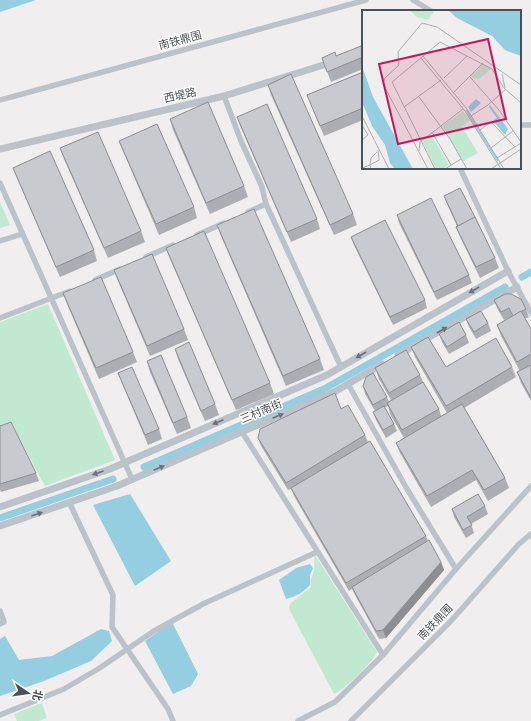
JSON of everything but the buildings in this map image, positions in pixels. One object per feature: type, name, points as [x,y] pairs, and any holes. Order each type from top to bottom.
[{"type":"street","name":"南铁鼎围","points":[[0,100],[366,0]]},
{"type":"street","points":[[413,0],[429,10]]},
{"type":"street","name":"西堤路","points":[[0,149],[224,96],[341,59]]},
{"type":"street","points":[[224,96],[241,141],[262,187],[266,204],[341,367]]},
{"type":"street","points":[[521,125],[531,126]]},
{"type":"street","points":[[460,169],[508,271],[531,313]]},
{"type":"street","points":[[0,183],[132,480]]},
{"type":"street","points":[[245,214],[266,204]]},
{"type":"street","points":[[194,236],[230,220]]},
{"type":"street","points":[[0,241],[22,234]]},
{"type":"street","points":[[137,261],[180,242]]},
{"type":"street","points":[[87,284],[123,268]]},
{"type":"street","name":"三村南街","points":[[0,507],[125,462],[327,375],[508,271]]},
{"type":"street","name":"三村南街","points":[[0,526],[132,480],[336,391],[517,287]]},
{"type":"street","points":[[0,318],[72,290]]},
{"type":"street","points":[[348,384],[407,490],[456,569]]},
{"type":"street","points":[[242,432],[383,655]]},
{"type":"street","points":[[298,721],[335,702],[383,655],[456,569],[531,486]]},
{"type":"street","points":[[69,502],[113,595],[112,626],[126,649],[168,708],[173,721]]},
{"type":"street","name":"南铁鼎围","points":[[351,721],[451,621],[519,544],[531,534]]},
{"type":"street","points":[[0,715],[64,689],[98,669],[154,631],[203,604],[317,552]]},
{"type":"street","points":[[0,611],[4,622],[0,624]]},
{"type":"green space","points":[[0,202],[10,225],[0,228]]},
{"type":"green space","points":[[48,304],[115,460],[45,486],[14,429],[0,432],[0,322]]},
{"type":"green space","points":[[315,555],[377,652],[358,675],[334,694],[290,611],[289,606],[311,587]]},
{"type":"green space","points":[[42,703],[47,718],[39,721],[17,721],[14,714]]},
{"type":"water","points":[[0,0],[36,0],[0,12]]},
{"type":"water","points":[[130,494],[171,561],[135,586],[93,505]]},
{"type":"water","points":[[310,564],[313,568],[310,575],[310,585],[299,594],[286,599],[279,580],[296,568]]},
{"type":"water","points":[[172,622],[198,674],[191,686],[173,694],[145,641]]},
{"type":"water","points":[[101,629],[109,631],[112,641],[91,661],[44,681],[0,696],[0,639],[5,636],[19,660],[52,656]]},
{"type":"waterway","points":[[522,277],[531,272]]},
{"type":"waterway","points":[[144,467],[324,389],[505,287]]},
{"type":"waterway","points":[[0,518],[113,479]]}]
